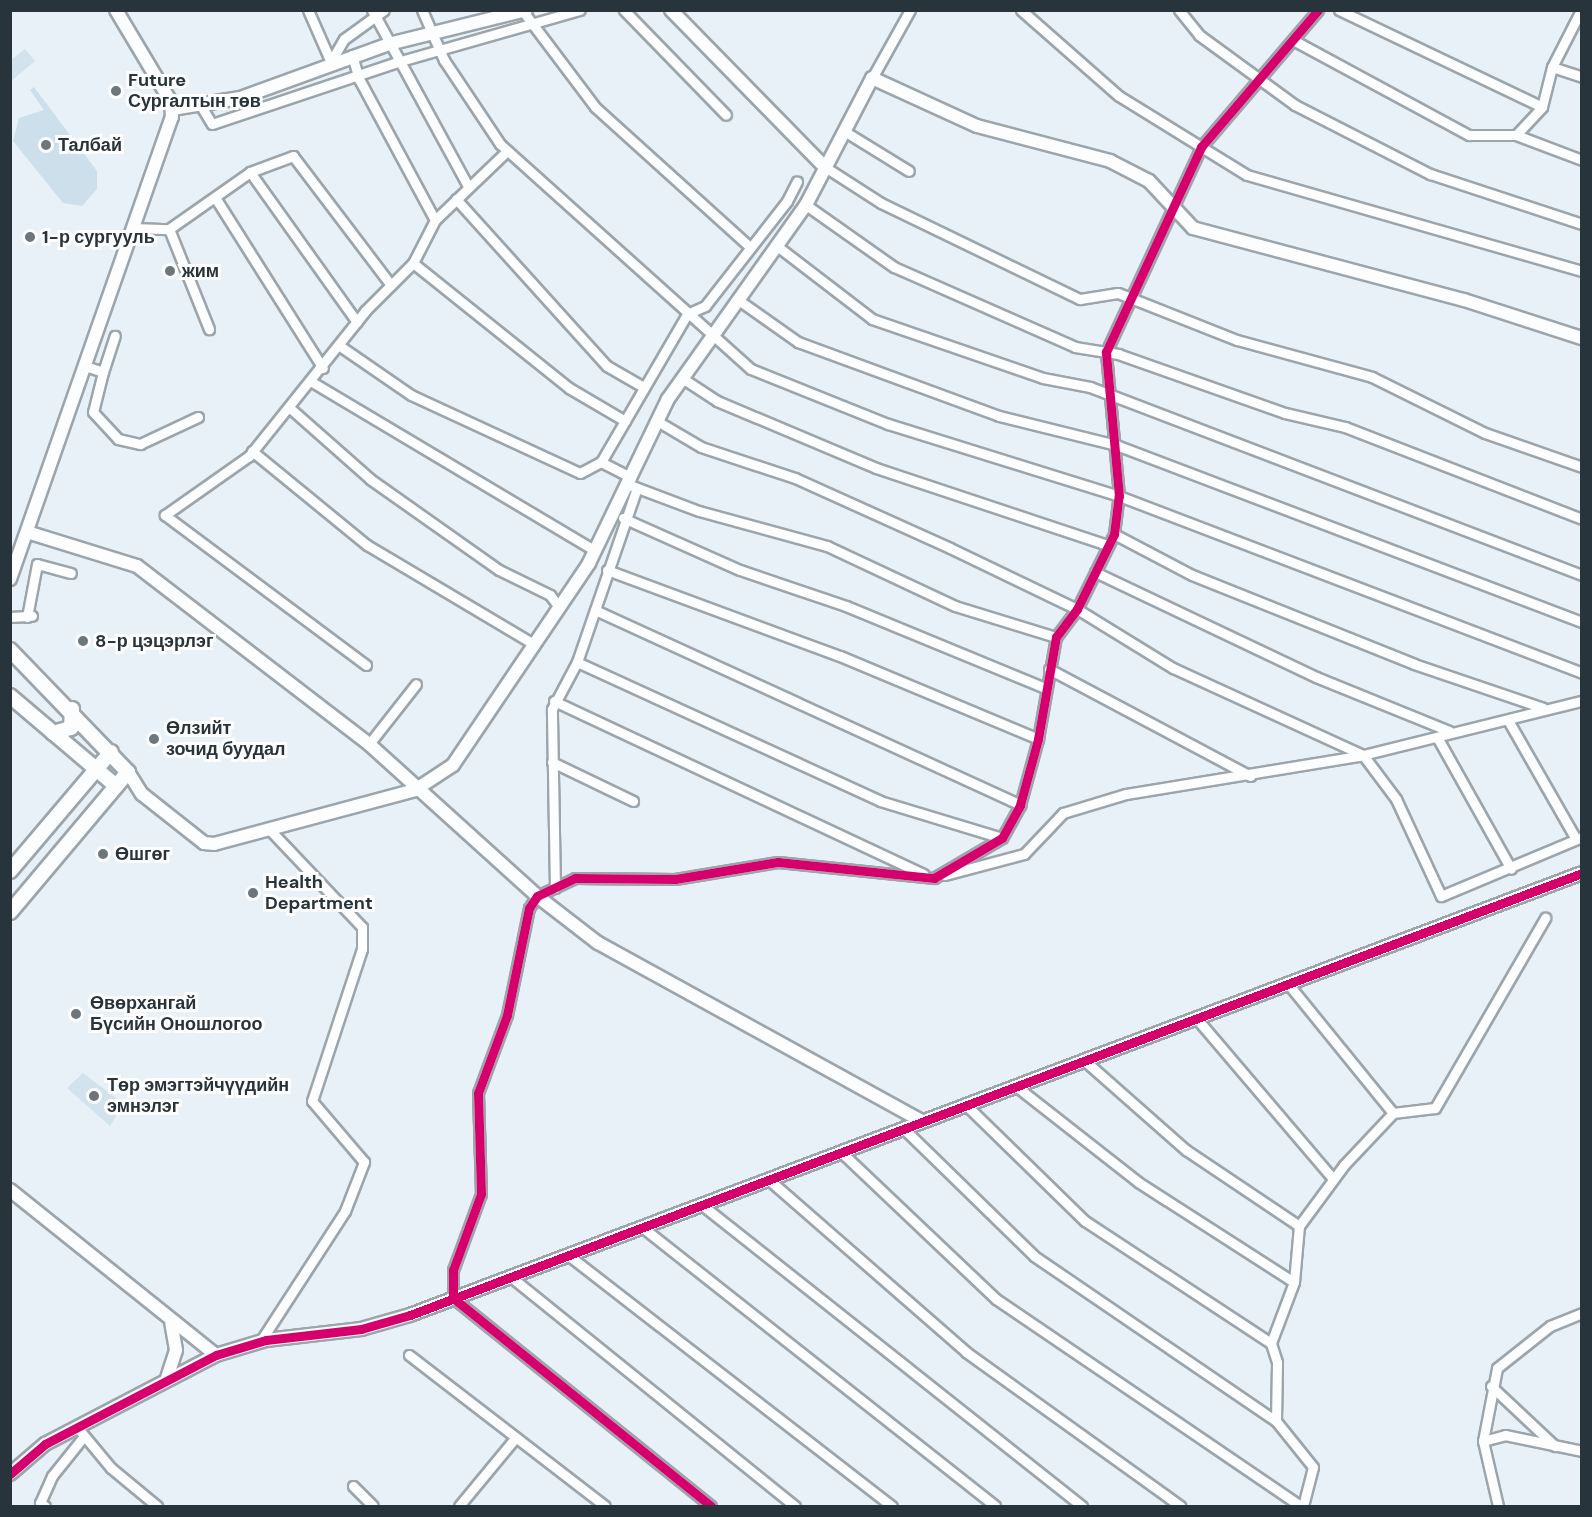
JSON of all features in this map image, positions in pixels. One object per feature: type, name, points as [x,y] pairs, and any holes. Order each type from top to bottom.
[{"type":"main road","points":[[10,650],[72,709],[128,772],[10,912]]},
{"type":"main road","points":[[10,696],[116,786]]},
{"type":"main road","points":[[52,733],[71,728],[72,709]]},
{"type":"main road","points":[[13,863],[111,752]]},
{"type":"street","points":[[10,579],[134,228],[172,109],[117,10]]},
{"type":"street","points":[[308,10],[325,39],[330,63]]},
{"type":"street","points":[[372,10],[397,62],[468,186]]},
{"type":"street","points":[[330,63],[344,39],[377,20],[384,10]]},
{"type":"street","points":[[422,10],[440,50],[507,151],[710,337],[750,369],[888,424],[1119,496],[1581,673]]},
{"type":"street","points":[[201,106],[212,124],[359,79],[397,62],[538,26],[580,10]]},
{"type":"street","points":[[624,10],[726,115]]},
{"type":"street","points":[[671,10],[825,167],[880,203],[1080,299],[1118,293],[1237,340],[1372,377],[1485,433],[1581,467]]},
{"type":"street","points":[[128,772],[142,794],[204,843],[269,829],[416,790],[453,765],[595,551],[632,483],[657,421],[682,378],[806,205],[910,10]]},
{"type":"street","points":[[1021,10],[1119,96],[1247,175],[1581,271]]},
{"type":"street","points":[[1179,10],[1199,35],[1294,105],[1430,174],[1581,224]]},
{"type":"street","points":[[934,878],[1002,838],[1020,805],[1038,739],[1045,688],[1056,637],[1077,609],[1114,534],[1119,496],[1113,398],[1106,352],[1172,202],[1201,147],[1318,10]]},
{"type":"street","points":[[1339,10],[1542,107]]},
{"type":"street","points":[[1516,135],[1542,107],[1552,67],[1579,24],[1581,10]]},
{"type":"street","points":[[172,109],[240,98],[352,55],[389,44],[435,36],[523,11],[538,26],[595,107],[749,246]]},
{"type":"street","points":[[1293,40],[1469,135],[1516,135],[1581,160]]},
{"type":"street","points":[[352,55],[359,79],[435,220]]},
{"type":"street","points":[[1552,67],[1581,77]]},
{"type":"street","points":[[872,78],[977,126],[1110,161],[1149,181],[1172,202],[1193,228],[1464,300],[1581,338]]},
{"type":"street","points":[[844,130],[909,171]]},
{"type":"street","points":[[366,665],[165,515],[252,451],[291,409],[357,322],[390,284],[413,263],[435,220],[507,151]]},
{"type":"street","points":[[134,228],[169,229],[216,199],[250,172],[293,156],[390,284]]},
{"type":"street","points":[[250,172],[357,322]]},
{"type":"street","points":[[340,346],[411,394],[580,473],[601,462],[625,421],[641,386],[687,314],[705,306],[749,246],[788,201],[796,181]]},
{"type":"street","points":[[216,199],[323,368]]},
{"type":"street","points":[[456,199],[607,366],[641,386]]},
{"type":"street","points":[[806,205],[894,267],[1075,347],[1106,352],[1345,428],[1581,519]]},
{"type":"street","points":[[169,229],[209,329]]},
{"type":"street","points":[[777,246],[872,319],[1113,398],[1581,575]]},
{"type":"street","points":[[413,263],[569,388],[625,421]]},
{"type":"street","points":[[737,299],[798,342],[999,416],[1116,445],[1581,622]]},
{"type":"street","points":[[115,336],[93,412],[118,439],[140,444],[198,417]]},
{"type":"street","points":[[85,366],[103,372]]},
{"type":"street","points":[[682,378],[717,401],[876,468],[1107,545]]},
{"type":"street","points":[[312,382],[595,551]]},
{"type":"street","points":[[291,409],[370,479],[499,570],[550,596],[559,607]]},
{"type":"street","points":[[657,421],[701,447],[795,478],[1077,609],[1173,668],[1363,755],[1396,799],[1441,896],[1511,869],[1579,838],[1509,722]]},
{"type":"street","points":[[252,451],[367,545],[534,644]]},
{"type":"street","points":[[601,462],[632,483],[826,546],[955,606],[1056,637]]},
{"type":"street","points":[[555,888],[552,762],[554,700],[578,662],[632,483]]},
{"type":"street","points":[[623,519],[740,570],[846,606],[1045,688]]},
{"type":"street","points":[[27,532],[137,566],[369,744],[416,790],[537,896],[644,970],[922,1121]]},
{"type":"street","points":[[1114,534],[1192,575],[1414,664],[1543,708]]},
{"type":"street","points":[[10,617],[30,617],[37,564],[71,573]]},
{"type":"street","points":[[607,570],[840,657],[1038,739]]},
{"type":"street","points":[[1095,572],[1316,677],[1449,731]]},
{"type":"street","points":[[595,610],[1020,805]]},
{"type":"street","points":[[578,662],[880,801],[1002,838]]},
{"type":"street","points":[[1049,669],[1250,776]]},
{"type":"street","points":[[369,744],[416,684]]},
{"type":"street","points":[[554,700],[934,878]]},
{"type":"street","points":[[453,1298],[453,1270],[481,1194],[478,1093],[507,1015],[529,909],[537,896],[575,878],[675,879],[778,862],[934,878],[1024,854],[1063,813],[1126,794],[1250,776],[1363,755],[1437,737],[1449,731],[1509,722],[1543,708],[1580,705]]},
{"type":"street","points":[[1437,737],[1511,869]]},
{"type":"street","points":[[552,762],[633,801]]},
{"type":"street","points":[[116,786],[142,794]]},
{"type":"street","points":[[260,1342],[345,1212],[364,1162],[312,1101],[362,949],[362,927],[269,829]]},
{"type":"street","points":[[10,1474],[167,1378],[216,1355],[260,1342],[361,1329],[453,1298],[840,1151],[1289,985],[1581,873]]},
{"type":"street","points":[[1276,1421],[1277,1362],[1271,1343],[1294,1282],[1299,1226],[1333,1179],[1393,1113],[1435,1108],[1545,918]]},
{"type":"street","points":[[1289,985],[1393,1113]]},
{"type":"street","points":[[1197,1019],[1333,1179]]},
{"type":"street","points":[[1085,1061],[1186,1150],[1299,1226]]},
{"type":"street","points":[[1017,1087],[1138,1182],[1294,1282]]},
{"type":"street","points":[[966,1105],[1085,1221],[1271,1343]]},
{"type":"street","points":[[840,1151],[996,1299],[1302,1506],[1313,1467],[1276,1421],[1034,1256],[903,1128]]},
{"type":"street","points":[[768,1179],[966,1352],[1180,1506]]},
{"type":"street","points":[[10,1191],[171,1323],[216,1355]]},
{"type":"street","points":[[702,1205],[1082,1506]]},
{"type":"street","points":[[642,1227],[995,1506]]},
{"type":"street","points":[[568,1256],[892,1506]]},
{"type":"street","points":[[511,1277],[795,1506]]},
{"type":"street","points":[[453,1298],[711,1506]]},
{"type":"street","points":[[1498,1506],[1483,1442],[1491,1386],[1497,1368],[1550,1326],[1581,1313]]},
{"type":"street","points":[[167,1378],[176,1350],[171,1323]]},
{"type":"street","points":[[409,1355],[605,1506]]},
{"type":"street","points":[[1491,1386],[1556,1448]]},
{"type":"street","points":[[45,1506],[40,1503],[52,1476],[80,1432]]},
{"type":"street","points":[[80,1432],[157,1506]]},
{"type":"street","points":[[1483,1442],[1505,1434],[1556,1448],[1581,1451]]},
{"type":"street","points":[[459,1506],[516,1437]]},
{"type":"street","points":[[352,1486],[373,1506]]},
{"type":"shaded area","points":[[25,49],[35,61],[11,81],[11,60]]},
{"type":"shaded area","name":"Талбай","points":[[34,87],[97,171],[97,189],[82,206],[63,203],[13,141],[19,118],[44,110],[30,90]]},
{"type":"shaded area","name":"Төр эмэгтэйчүүдийн эмнэлэг","points":[[83,1073],[124,1104],[110,1126],[67,1088]]},
{"type":"cycle path","points":[[711,1506],[453,1298],[453,1270],[481,1194],[478,1093],[507,1015],[529,908],[537,896],[575,878],[675,879],[778,862],[934,878],[1002,838],[1020,805],[1038,739],[1056,637],[1077,609],[1114,534],[1119,496],[1106,352],[1201,147],[1318,10]]},
{"type":"cycle path","points":[[10,1474],[45,1444],[216,1355],[266,1340],[361,1329],[410,1315],[1582,873]]},
{"type":"place","name":"Future Сургалтын төв","points":[[116,91]]},
{"type":"place","name":"Талбай","points":[[46,145]]},
{"type":"place","name":"1-р сургууль","points":[[30,237]]},
{"type":"place","name":"жим","points":[[170,271]]},
{"type":"place","name":"8-р цэцэрлэг","points":[[83,641]]},
{"type":"place","name":"Өлзийт зочид буудал","points":[[154,739]]},
{"type":"place","name":"Өшгөг","points":[[103,854]]},
{"type":"place","name":"Health Department","points":[[253,893]]},
{"type":"place","name":"Өвөрхангай Бүсийн Оношлогоо","points":[[76,1014]]},
{"type":"place","name":"Төр эмэгтэйчүүдийн эмнэлэг","points":[[94,1096]]}]
